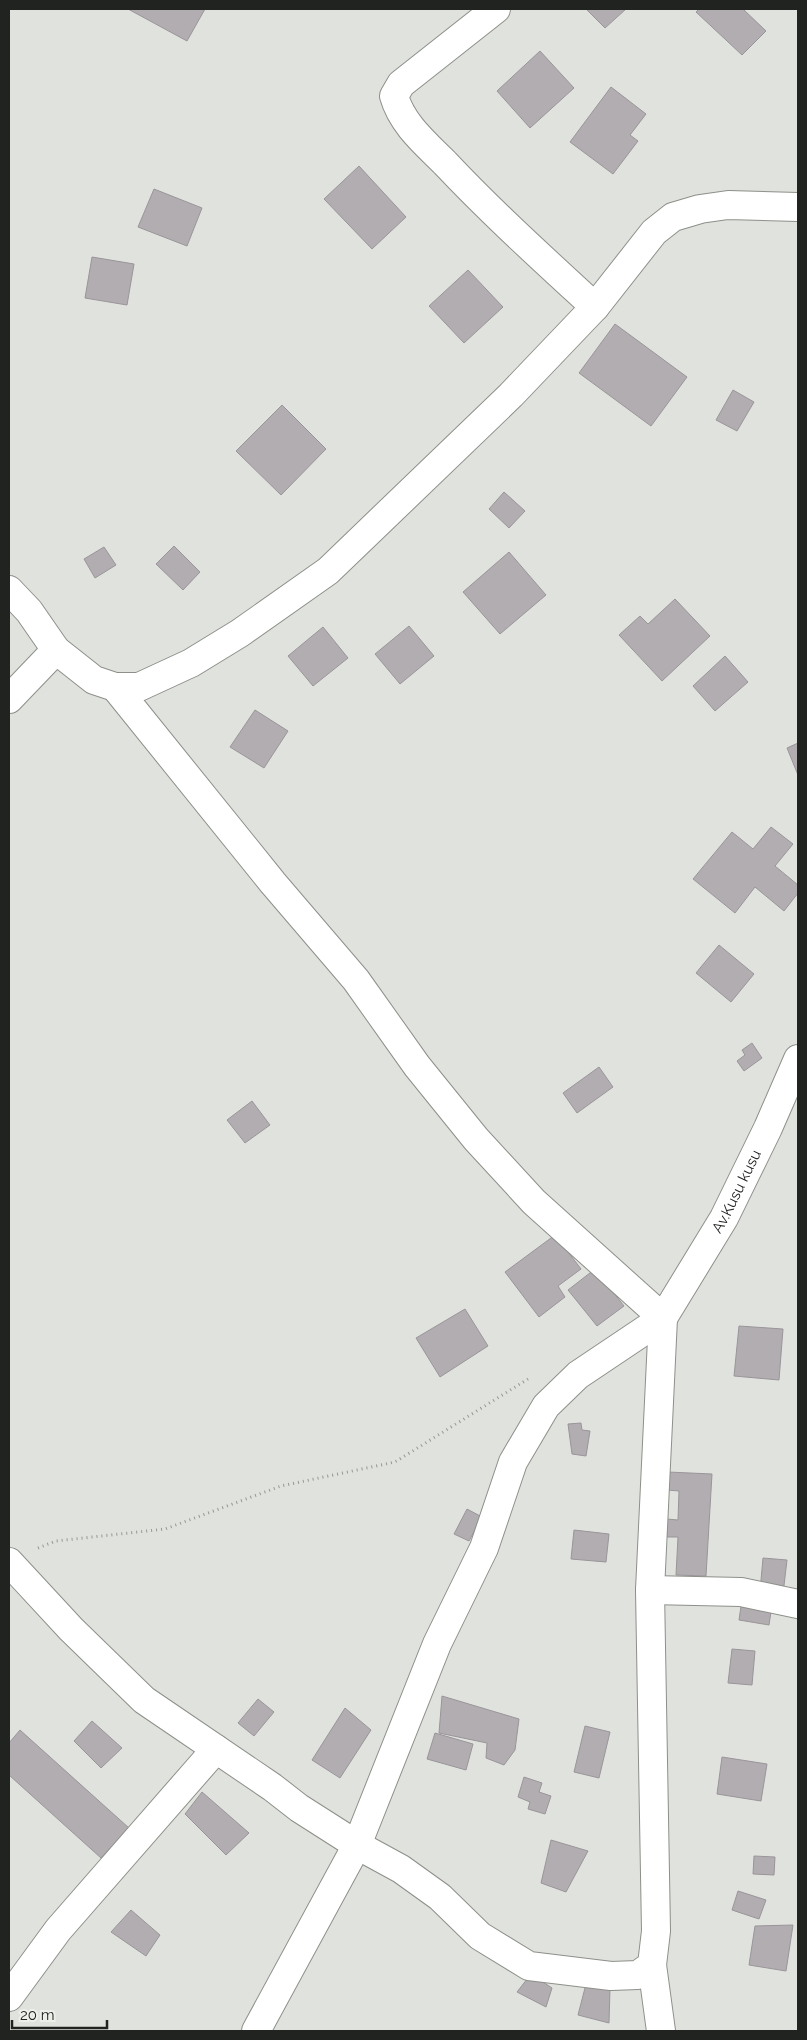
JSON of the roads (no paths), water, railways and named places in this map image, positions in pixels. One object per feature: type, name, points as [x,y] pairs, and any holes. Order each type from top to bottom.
[{"type":"street","points":[[496,9],[400,84],[394,96],[407,124],[481,201],[595,307]]},
{"type":"street","points":[[9,590],[30,611],[56,650],[94,680],[115,687],[139,687],[191,663],[240,633],[328,571],[511,395],[595,307],[654,232],[673,217],[700,209],[728,205],[798,207]]},
{"type":"street","points":[[9,699],[56,650]]},
{"type":"street","points":[[115,687],[273,883],[356,980],[417,1066],[476,1139],[534,1202],[663,1318]]},
{"type":"street","name":"Av.Kusu kusu","points":[[663,1318],[724,1218],[768,1128],[798,1059]]},
{"type":"street","points":[[661,2031],[652,1965],[656,1931],[650,1590],[663,1318]]},
{"type":"street","points":[[256,2031],[357,1845],[437,1644],[484,1548],[513,1462],[546,1406],[578,1375],[663,1318]]},
{"type":"street","points":[[9,1562],[70,1629],[144,1700],[216,1748],[299,1808],[357,1845],[400,1869],[440,1897],[480,1936],[529,1966],[611,1976],[638,1975],[652,1965]]},
{"type":"street","points":[[650,1590],[740,1592],[798,1604]]},
{"type":"street","points":[[9,1997],[58,1930],[216,1748]]}]
